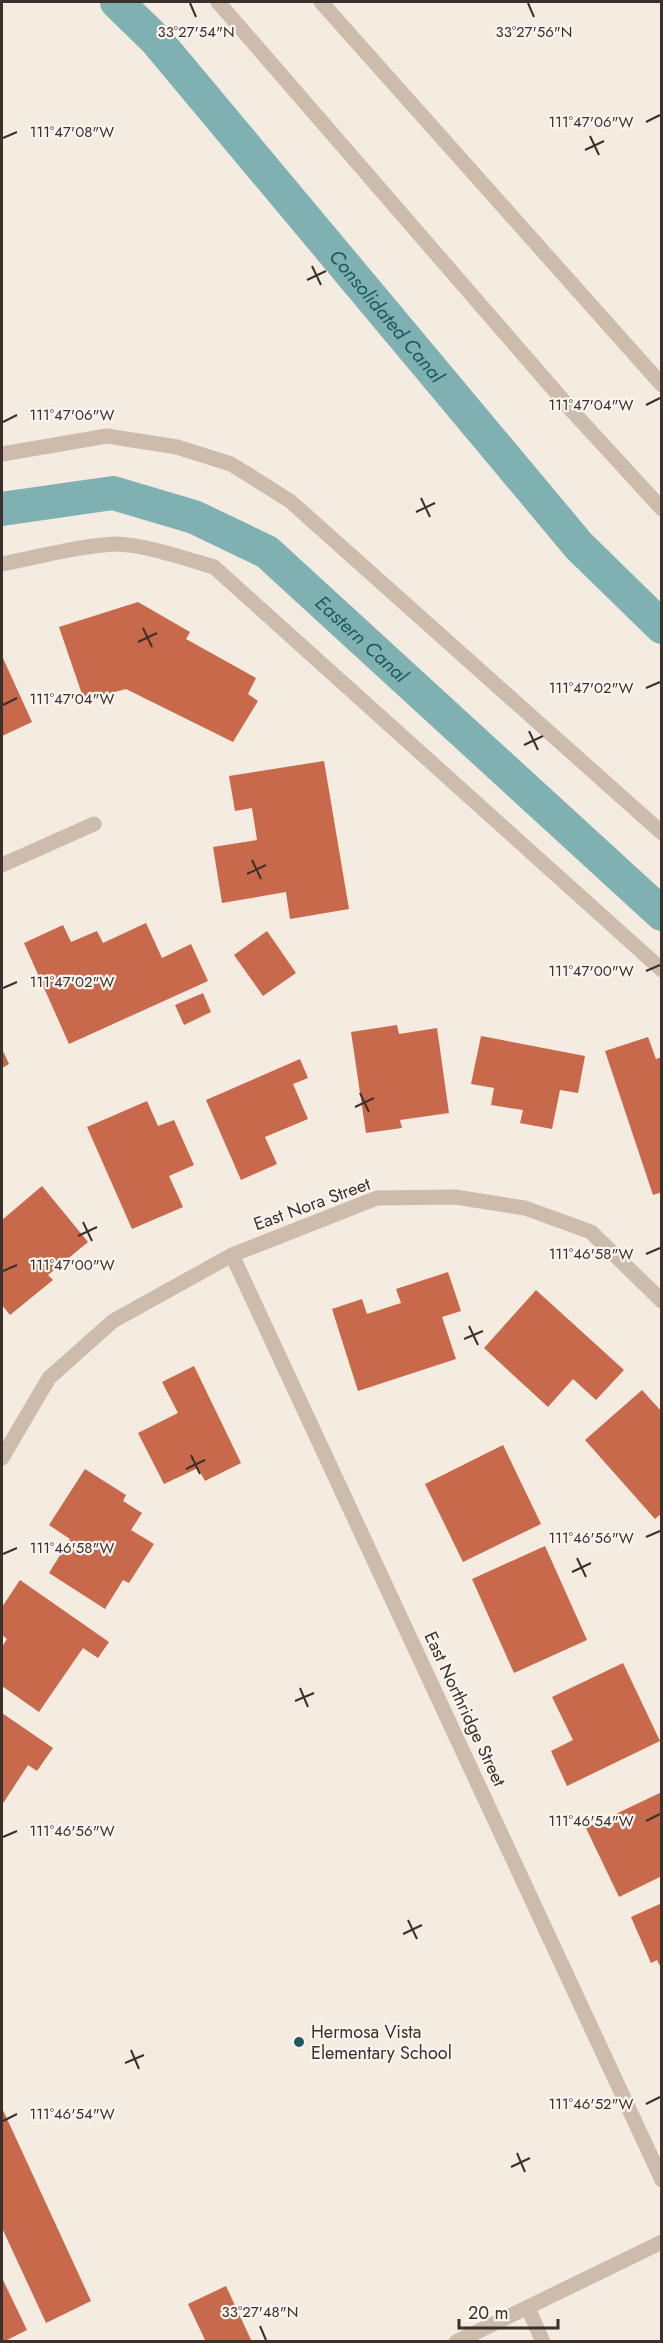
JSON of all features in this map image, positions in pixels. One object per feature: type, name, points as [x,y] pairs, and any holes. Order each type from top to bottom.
[{"type":"street","points":[[218,2],[574,413],[662,509]]},
{"type":"street","points":[[321,2],[662,385]]},
{"type":"street","points":[[2,454],[107,436],[177,447],[231,464],[290,501],[662,833]]},
{"type":"street","points":[[2,564],[117,544],[169,553],[214,567],[662,970]]},
{"type":"street","points":[[2,865],[94,824]]},
{"type":"street","name":"East Nora Street","points":[[2,1458],[50,1378],[113,1321],[232,1255],[377,1198],[455,1197],[525,1208],[591,1232],[662,1301]]},
{"type":"street","name":"East Northridge Street","points":[[232,1255],[662,2180]]},
{"type":"street","points":[[456,2342],[662,2242]]},
{"type":"street","points":[[528,2308],[543,2342]]},
{"type":"building","points":[[138,602],[190,632],[186,639],[256,678],[248,694],[258,701],[233,742],[126,689],[84,700],[59,627]]},
{"type":"building","points":[[2,656],[32,722],[2,736]]},
{"type":"building","points":[[324,761],[349,909],[290,919],[286,892],[222,903],[213,847],[257,840],[252,808],[235,811],[229,776]]},
{"type":"building","points":[[146,923],[162,958],[191,944],[208,981],[69,1044],[24,943],[63,925],[71,942],[97,931],[103,943]]},
{"type":"building","points":[[267,931],[296,973],[263,996],[234,955]]},
{"type":"building","points":[[203,993],[211,1012],[184,1025],[175,1005]]},
{"type":"building","points":[[397,1025],[399,1034],[437,1028],[449,1113],[400,1120],[402,1128],[366,1133],[351,1032]]},
{"type":"building","points":[[481,1036],[585,1056],[578,1093],[560,1090],[552,1129],[520,1123],[523,1110],[491,1105],[494,1088],[471,1084]]},
{"type":"building","points":[[648,1037],[656,1059],[662,1057],[662,1192],[653,1195],[605,1051]]},
{"type":"building","points":[[2,1049],[9,1064],[2,1068]]},
{"type":"building","points":[[300,1059],[308,1078],[293,1084],[308,1119],[265,1137],[277,1164],[241,1180],[206,1100]]},
{"type":"building","points":[[147,1101],[158,1126],[174,1120],[194,1165],[169,1176],[183,1207],[132,1229],[87,1127]]},
{"type":"building","points":[[42,1186],[88,1242],[48,1275],[53,1280],[10,1315],[2,1305],[2,1220]]},
{"type":"building","points":[[448,1272],[461,1311],[442,1317],[456,1359],[358,1391],[332,1309],[362,1299],[367,1314],[401,1303],[396,1289]]},
{"type":"building","points":[[536,1290],[624,1370],[596,1400],[573,1379],[548,1407],[484,1348]]},
{"type":"building","points":[[194,1366],[241,1463],[205,1481],[198,1468],[164,1484],[138,1433],[178,1413],[162,1382]]},
{"type":"building","points":[[642,1390],[662,1412],[662,1513],[655,1519],[585,1440]]},
{"type":"building","points":[[503,1445],[541,1524],[463,1562],[425,1484]]},
{"type":"building","points":[[85,1469],[126,1495],[123,1501],[142,1513],[131,1530],[154,1544],[129,1583],[123,1580],[105,1609],[49,1573],[70,1539],[49,1525]]},
{"type":"building","points":[[545,1546],[587,1640],[514,1673],[472,1579]]},
{"type":"building","points":[[20,1580],[109,1642],[98,1658],[83,1648],[39,1712],[2,1686],[2,1647],[7,1639],[2,1635],[2,1607]]},
{"type":"building","points":[[623,1663],[660,1741],[567,1786],[551,1751],[573,1740],[552,1697]]},
{"type":"building","points":[[2,1713],[53,1748],[37,1771],[28,1765],[2,1805]]},
{"type":"building","points":[[662,1792],[662,1876],[619,1897],[586,1828]]},
{"type":"building","points":[[662,1903],[662,1970],[657,1960],[651,1963],[631,1917]]},
{"type":"building","points":[[2,2108],[91,2301],[46,2323],[2,2228]]},
{"type":"building","points":[[2,2278],[27,2330],[3,2342],[2,2342]]},
{"type":"building","points":[[226,2286],[252,2342],[206,2342],[188,2304]]},
{"type":"waterway","name":"Consolidated Canal","points":[[117,2],[156,40],[579,546],[662,627]]},
{"type":"waterway","name":"Eastern Canal","points":[[2,509],[113,493],[194,517],[267,552],[662,914]]},
{"type":"place","name":"Hermosa Vista Elementary School","points":[[299,2042]]}]
